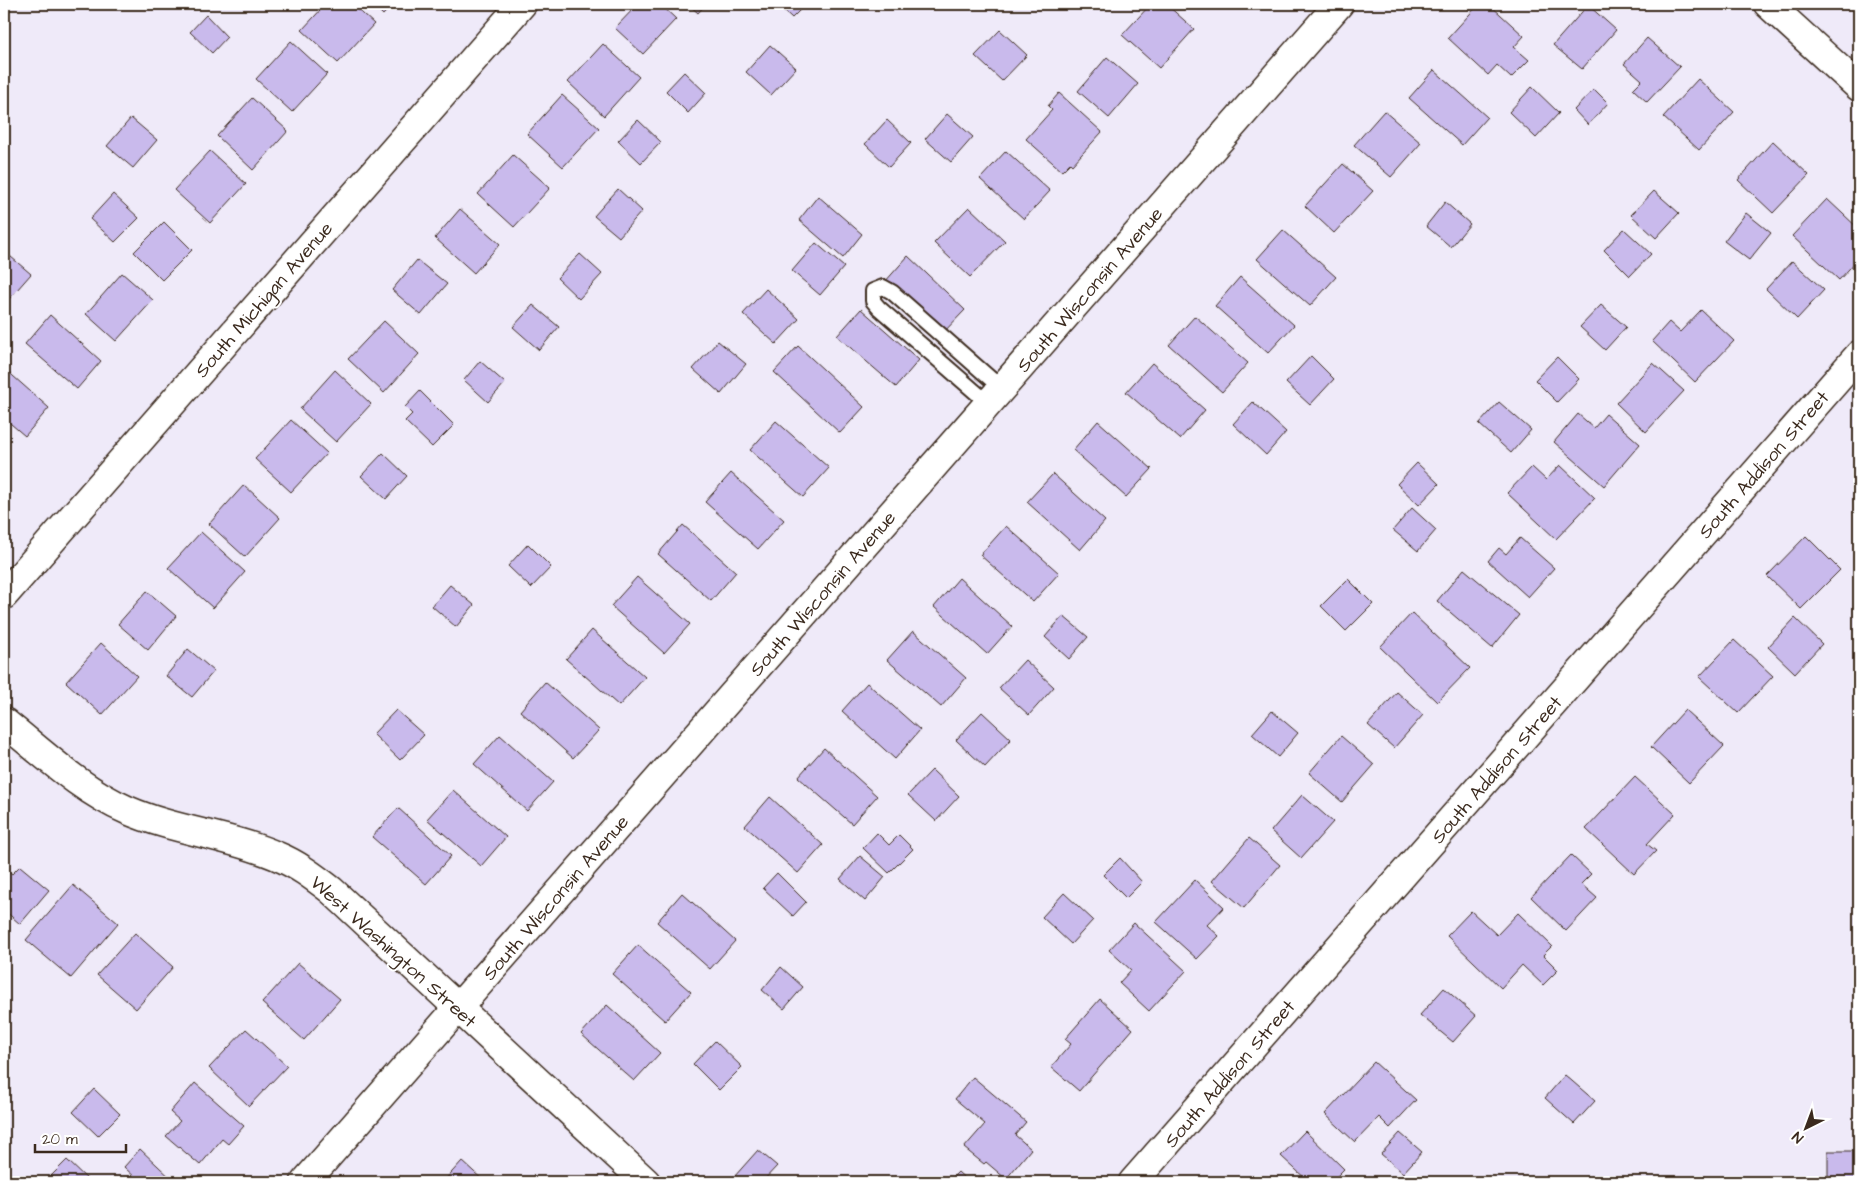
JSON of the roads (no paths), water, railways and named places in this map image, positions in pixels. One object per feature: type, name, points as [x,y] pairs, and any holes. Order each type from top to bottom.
[{"type":"street","name":"South Michigan Avenue","points":[[4,595],[522,4]]},
{"type":"street","name":"South Wisconsin Avenue","points":[[305,1182],[1339,4]]},
{"type":"street","points":[[1768,4],[1859,87]]},
{"type":"street","name":"South Addison Street","points":[[1132,1182],[1859,355]]},
{"type":"street","name":"West Washington Street","points":[[4,722],[90,790],[126,810],[162,824],[252,846],[300,867],[331,890],[646,1182]]},
{"type":"lane","points":[[883,287],[892,292],[995,396],[879,308],[873,301],[873,291],[883,287]]}]
